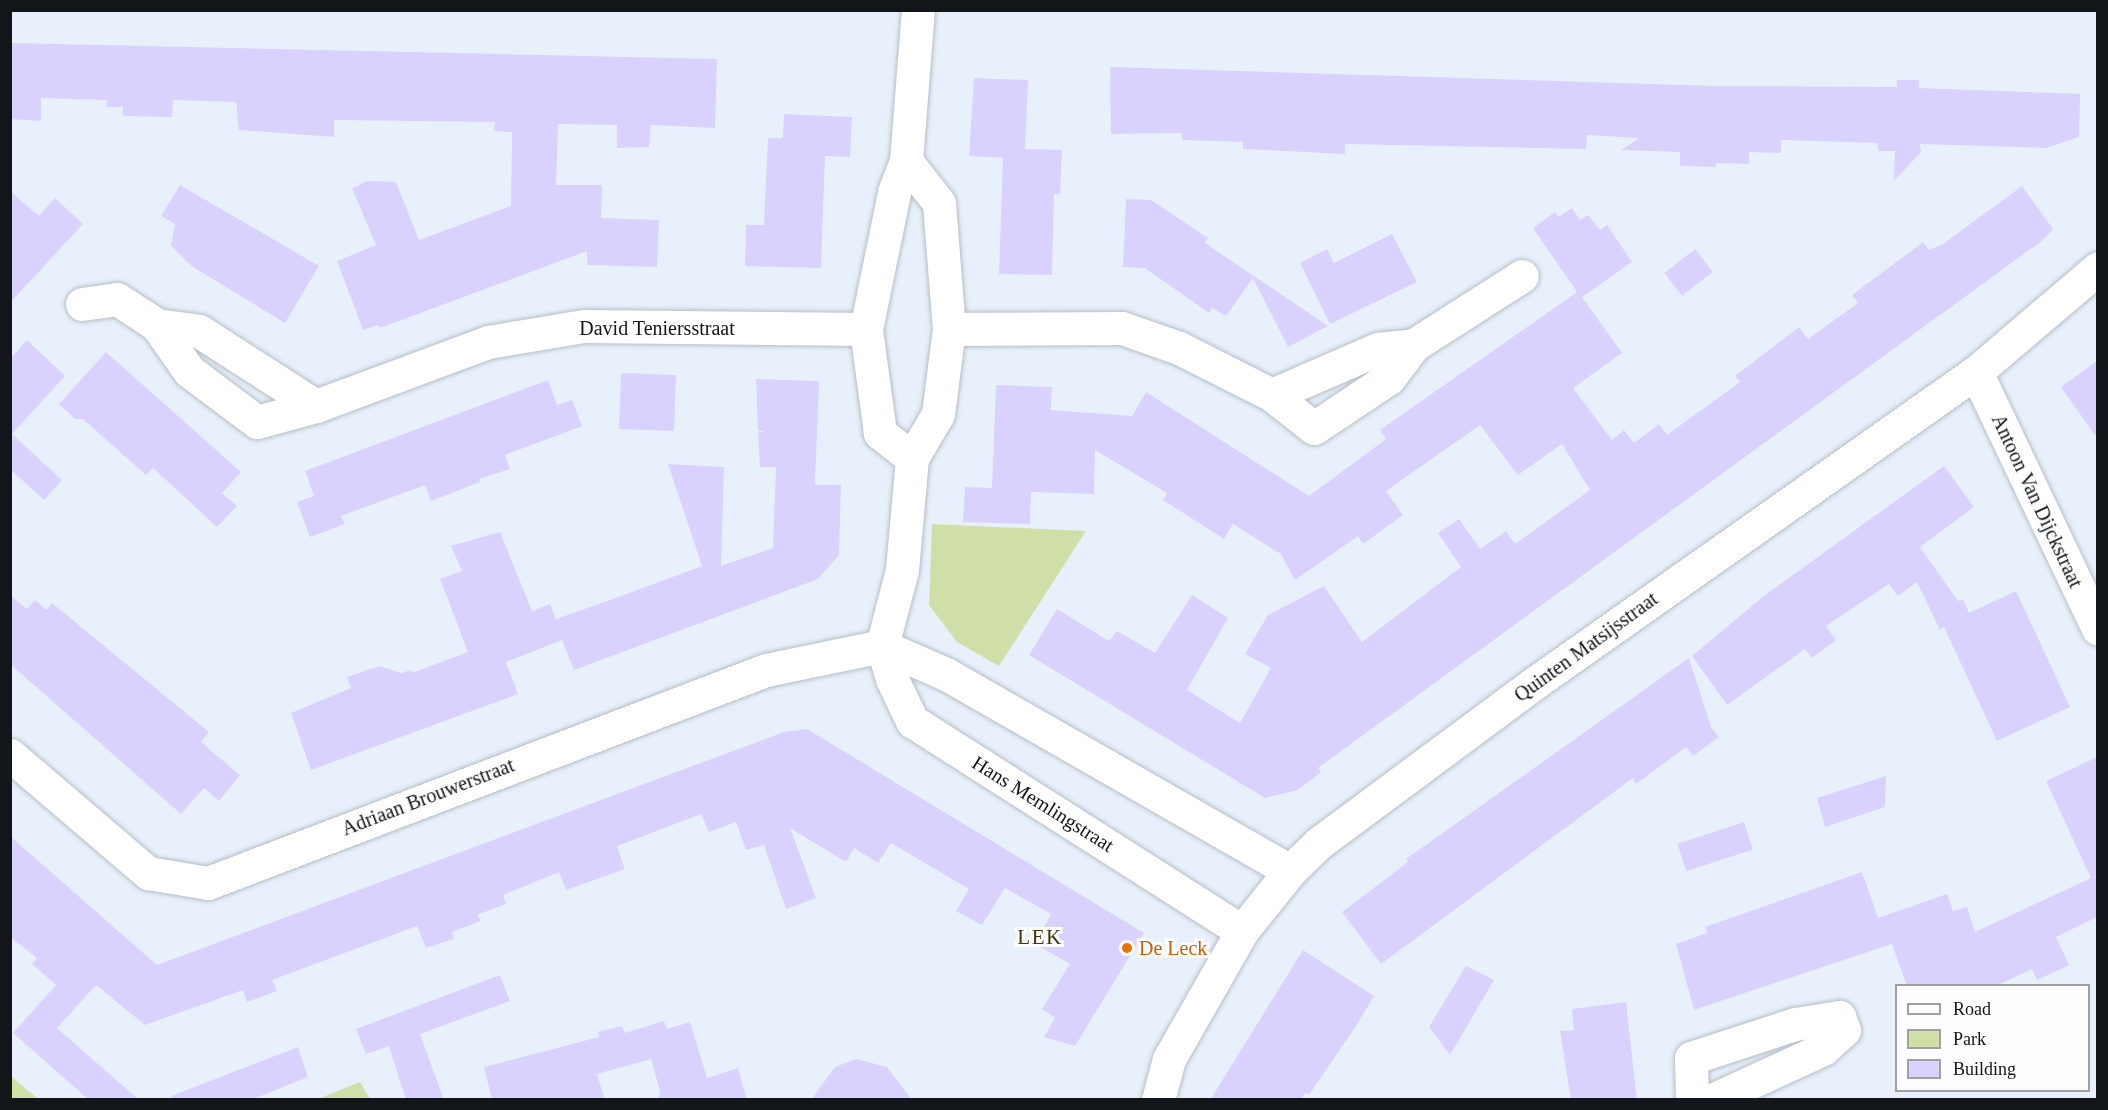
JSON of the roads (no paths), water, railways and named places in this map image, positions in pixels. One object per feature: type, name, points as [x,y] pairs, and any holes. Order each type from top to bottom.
[{"type":"street","points":[[912,458],[880,434],[866,329],[894,192],[906,161],[918,10]]},
{"type":"street","points":[[906,161],[939,203],[949,329],[938,414],[912,458],[902,570],[882,646],[946,674],[1290,871]]},
{"type":"street","name":"Quinten Matsijsstraat","points":[[1158,1100],[1169,1059],[1242,931],[1290,871],[1319,843],[1536,682],[1976,372],[2097,268]]},
{"type":"street","points":[[949,329],[1122,328],[1179,348],[1272,395],[1314,428],[1389,378],[1414,345],[1522,276]]},
{"type":"street","name":"David Teniersstraat","points":[[82,304],[117,299],[157,325],[189,371],[256,422],[316,406],[488,342],[584,326],[866,329]]},
{"type":"street","name":"David Teniersstraat","points":[[157,325],[199,331],[316,406]]},
{"type":"street","points":[[1272,395],[1378,350],[1414,345]]},
{"type":"street","name":"Antoon Van Dijckstraat","points":[[1976,372],[2097,629]]},
{"type":"street","name":"Adriaan Brouwerstraat","points":[[10,755],[148,873],[208,883],[755,674],[882,646]]},
{"type":"street","name":"Hans Memlingstraat","points":[[882,646],[912,721],[1242,931]]},
{"type":"street","points":[[1692,1100],[1691,1058],[1795,1024],[1839,1017],[1844,1030],[1823,1049],[1712,1100]]},
{"type":"place","name":"De Leck","points":[[1127,948]]},
{"type":"district","name":"LEK","points":[[1040,937]]}]
